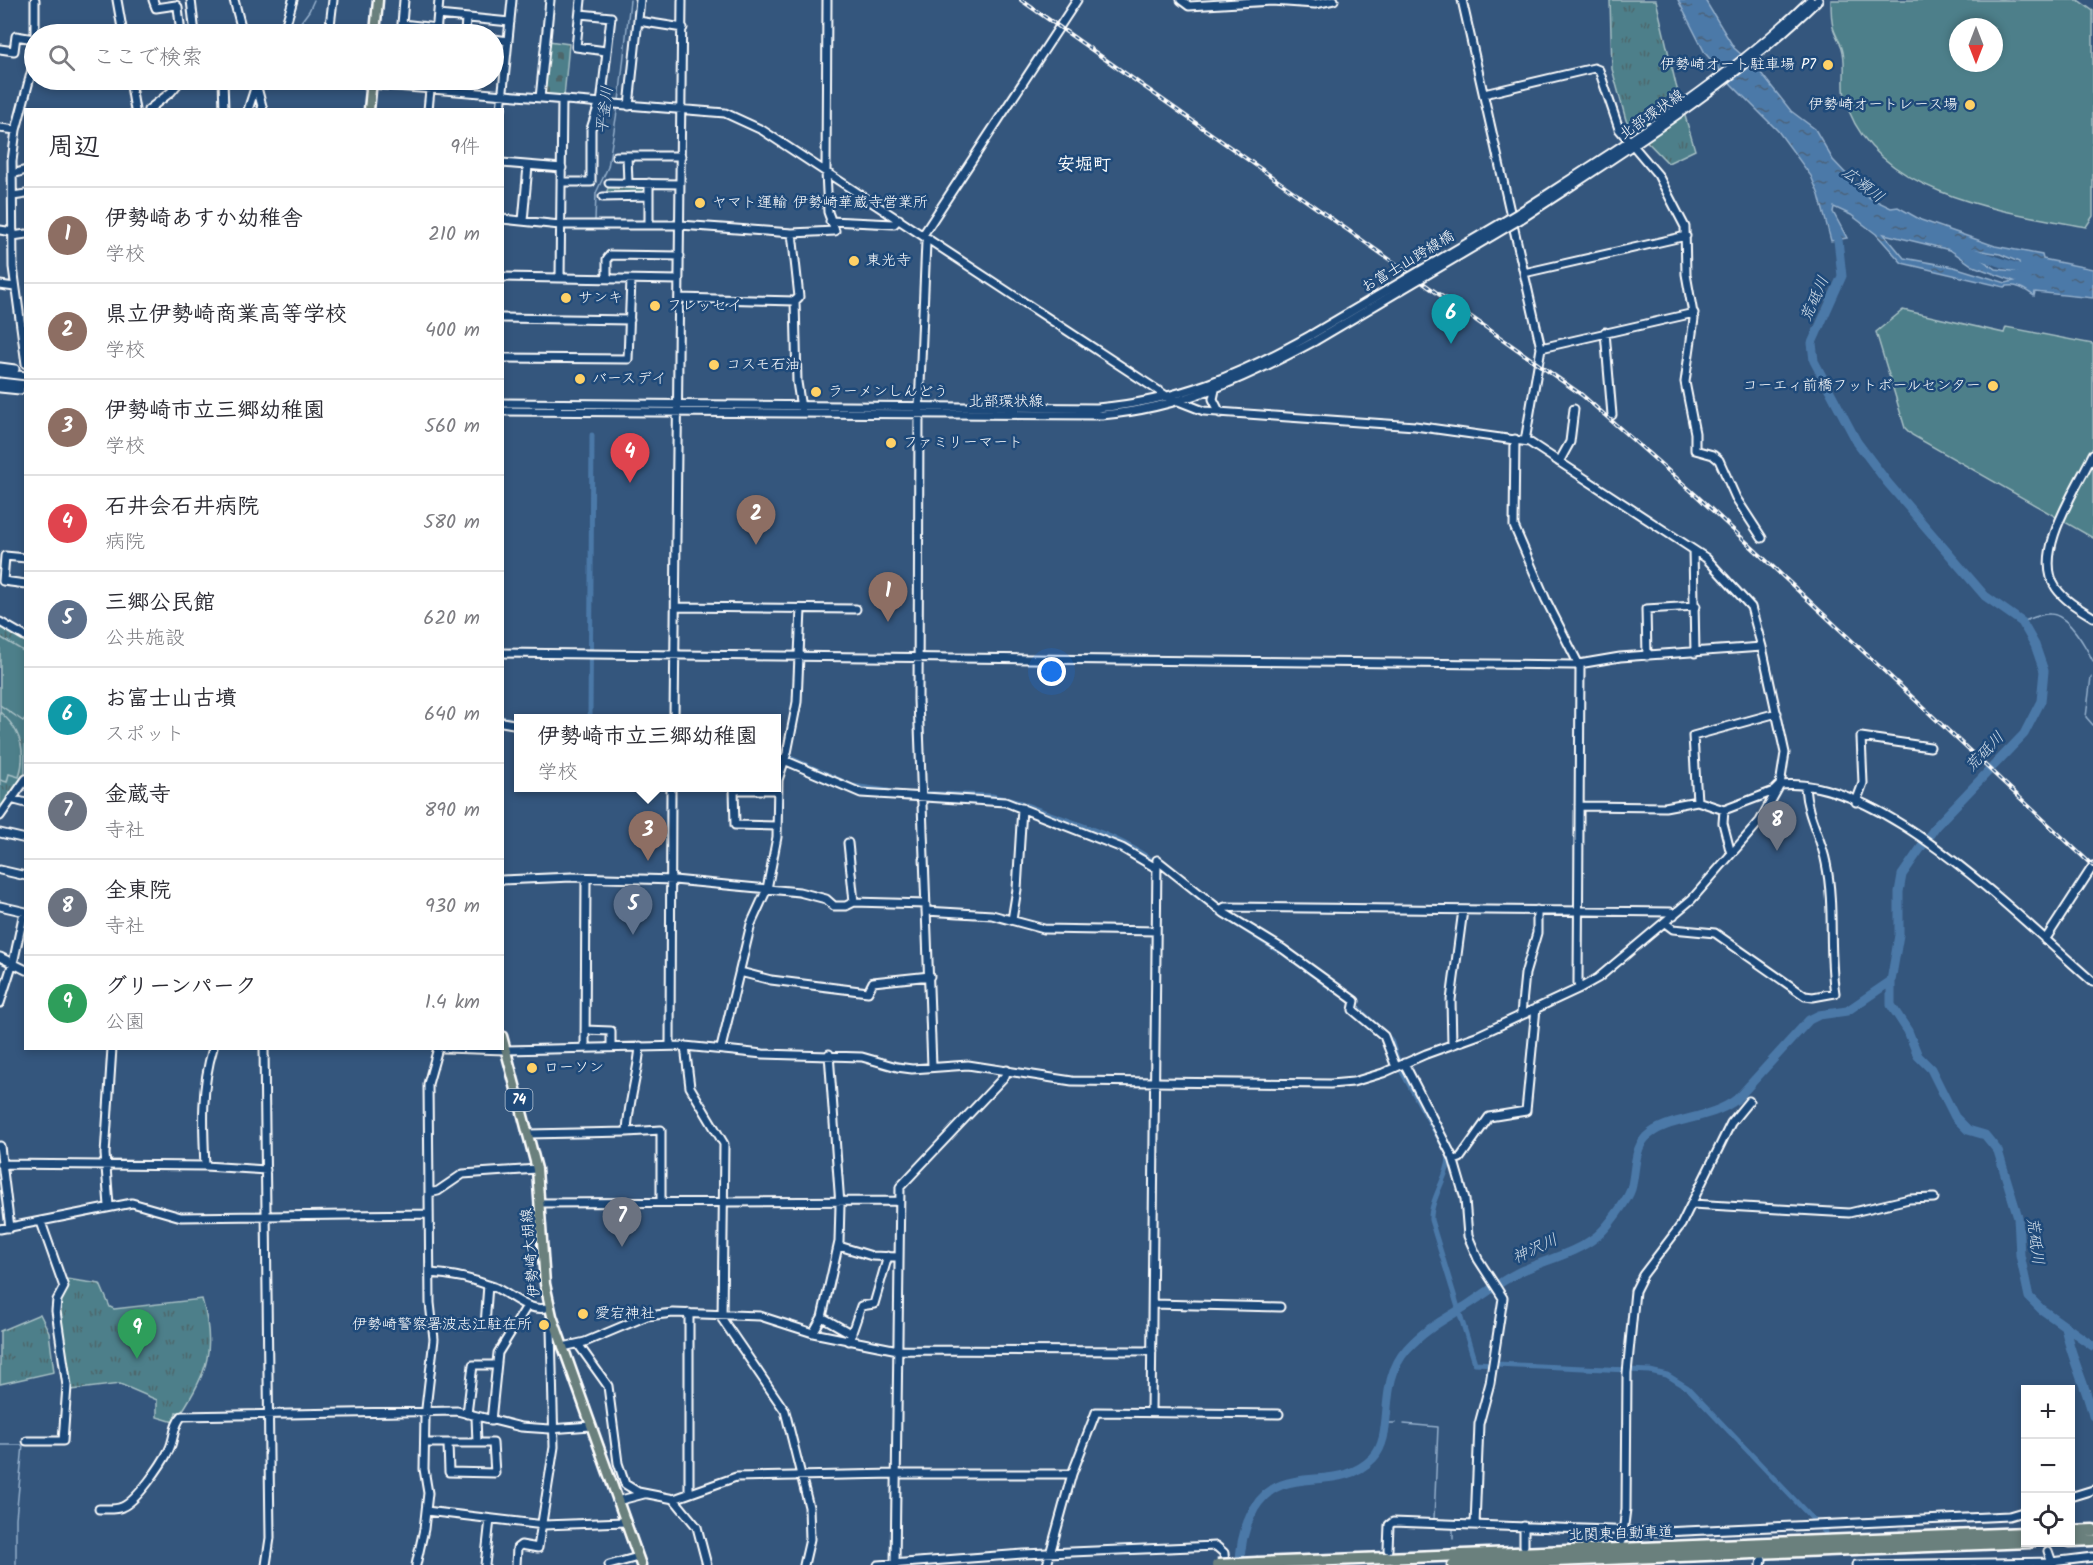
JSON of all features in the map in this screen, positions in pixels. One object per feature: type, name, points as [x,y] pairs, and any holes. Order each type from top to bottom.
[{"type":"highway","points":[[2075,1531],[2093,1530]]},
{"type":"highway","name":"北関東自動車道","points":[[1217,1565],[2021,1533]]},
{"type":"highway","points":[[2075,1541],[2093,1540]]},
{"type":"highway","name":"北関東自動車道","points":[[1453,1565],[2021,1542]]},
{"type":"main road","points":[[376,24],[378,0]]},
{"type":"main road","points":[[369,108],[371,90]]},
{"type":"main road","name":"伊勢崎大胡線","points":[[504,1043],[537,1169],[545,1284],[554,1324],[639,1561]]},
{"type":"street","points":[[35,0],[35,24]]},
{"type":"street","points":[[117,0],[121,24]]},
{"type":"street","points":[[153,0],[156,8],[176,5],[180,24]]},
{"type":"street","points":[[191,0],[194,24]]},
{"type":"street","points":[[234,0],[240,24]]},
{"type":"street","points":[[286,24],[293,0]]},
{"type":"street","points":[[330,24],[333,0]]},
{"type":"street","points":[[402,24],[404,0]]},
{"type":"street","points":[[437,24],[440,0]]},
{"type":"street","points":[[504,77],[512,0]]},
{"type":"street","points":[[540,98],[550,0]]},
{"type":"street","points":[[581,0],[576,47],[606,51]]},
{"type":"street","points":[[627,106],[640,0]]},
{"type":"street","points":[[674,714],[682,0]]},
{"type":"street","points":[[504,219],[560,225],[680,225],[792,233],[835,231],[830,221],[826,172],[827,0]]},
{"type":"street","points":[[932,1066],[918,700],[920,658],[919,412],[926,237],[1077,0]]},
{"type":"street","points":[[1184,1],[1190,6],[1272,1],[1315,4],[1334,0]]},
{"type":"street","points":[[1462,0],[1541,348],[1525,441]]},
{"type":"street","name":"北部環状線","points":[[1633,141],[1738,63],[1810,0]]},
{"type":"street","name":"北部環状線","points":[[1520,216],[1741,68],[1818,0]]},
{"type":"street","points":[[561,182],[591,182],[591,129],[600,104],[611,17],[580,14]]},
{"type":"street","points":[[438,15],[510,22]]},
{"type":"street","points":[[466,18],[466,24]]},
{"type":"street","points":[[638,21],[682,28]]},
{"type":"street","points":[[0,49],[14,51],[16,36],[24,36]]},
{"type":"street","points":[[504,40],[508,41]]},
{"type":"street","points":[[1484,94],[1596,68],[1616,123],[1649,163],[1668,191],[1682,220],[1686,236],[1686,274],[1694,312],[1685,382],[1695,433],[1695,450],[1713,455],[1719,460],[1736,498],[1762,538]]},
{"type":"street","points":[[23,329],[15,287],[13,174],[16,130],[27,90]]},
{"type":"street","points":[[132,90],[135,108]]},
{"type":"street","points":[[151,108],[172,90]]},
{"type":"street","points":[[223,90],[224,108]]},
{"type":"street","points":[[249,108],[254,90]]},
{"type":"street","points":[[258,90],[262,108]]},
{"type":"street","points":[[428,108],[430,90]]},
{"type":"street","points":[[440,90],[600,104],[681,108],[720,112],[746,121],[1168,397],[1204,411],[1415,426],[1525,441],[1706,558],[1742,595],[1751,607],[1762,647],[1785,753],[1780,786],[1767,813],[1674,915],[1598,978],[1479,1035],[1360,1081],[1330,1084],[1063,1080],[968,1065],[897,1067],[862,1057],[829,1054],[763,1054],[685,1046],[506,1050]]},
{"type":"street","points":[[501,108],[503,90]]},
{"type":"street","points":[[560,278],[562,100]]},
{"type":"street","points":[[0,128],[16,130]]},
{"type":"street","points":[[616,156],[681,156]]},
{"type":"street","points":[[627,156],[628,183]]},
{"type":"street","points":[[504,163],[562,168]]},
{"type":"street","points":[[523,221],[528,166]]},
{"type":"street","points":[[13,174],[24,171]]},
{"type":"street","points":[[609,183],[680,184]]},
{"type":"street","points":[[649,183],[649,225]]},
{"type":"street","points":[[13,196],[24,194]]},
{"type":"street","points":[[603,196],[649,196]]},
{"type":"street","name":"お富士山跨線橋","points":[[1313,338],[1520,216]]},
{"type":"street","points":[[830,221],[894,224],[898,219]]},
{"type":"street","points":[[0,230],[13,234],[24,234]]},
{"type":"street","points":[[792,233],[799,297],[795,301],[797,382],[801,409]]},
{"type":"street","points":[[1524,273],[1686,236]]},
{"type":"street","points":[[607,278],[610,255],[680,256]]},
{"type":"street","points":[[504,277],[679,280]]},
{"type":"street","points":[[504,358],[628,359],[631,280]]},
{"type":"street","points":[[0,285],[15,287]]},
{"type":"street","points":[[679,298],[795,301]]},
{"type":"street","points":[[1541,348],[1694,312]]},
{"type":"street","points":[[504,318],[630,320]]},
{"type":"street","points":[[1605,332],[1612,415]]},
{"type":"street","name":"北部環状線","points":[[504,403],[1102,415],[1126,413],[1215,390],[1252,375],[1313,338]]},
{"type":"street","name":"北部環状線","points":[[919,412],[1128,406],[1168,397],[1237,375],[1313,338]]},
{"type":"street","points":[[0,367],[15,369]]},
{"type":"street","points":[[0,373],[24,376]]},
{"type":"street","points":[[0,382],[13,383],[23,388]]},
{"type":"street","points":[[0,388],[13,383]]},
{"type":"street","points":[[0,388],[23,388]]},
{"type":"street","points":[[1215,390],[1213,399],[1220,412]]},
{"type":"street","name":"北部環状線","points":[[504,411],[678,407]]},
{"type":"street","points":[[1559,462],[1570,442],[1575,409]]},
{"type":"street","points":[[1515,439],[1514,526],[1546,600],[1579,663],[1578,983],[1580,988]]},
{"type":"street","points":[[2093,454],[2052,540],[2048,562],[2053,582],[2062,596],[2093,616]]},
{"type":"street","points":[[1693,550],[1696,606],[1695,653]]},
{"type":"street","points":[[24,558],[5,556],[3,581],[24,584]]},
{"type":"street","points":[[1647,656],[1646,609],[1696,606]]},
{"type":"street","points":[[676,607],[855,609]]},
{"type":"street","points":[[781,756],[797,702],[801,657],[801,609]]},
{"type":"street","points":[[0,622],[24,636]]},
{"type":"street","points":[[504,654],[1579,663],[1762,647]]},
{"type":"street","points":[[1697,801],[1693,736],[1777,713]]},
{"type":"street","points":[[1856,801],[1863,783],[1861,737],[1930,747]]},
{"type":"street","points":[[781,759],[861,793],[994,801],[1022,808],[1122,848],[1156,865]]},
{"type":"street","points":[[0,816],[24,782]]},
{"type":"street","points":[[1580,806],[1665,807],[1697,801],[1724,810],[1774,791],[1780,786],[1833,790],[1907,828],[1973,875],[2093,982]]},
{"type":"street","points":[[1665,923],[1673,929],[1715,933],[1805,996],[1813,997],[1834,993],[1832,903],[1826,861],[1809,816],[1805,787]]},
{"type":"street","points":[[670,1046],[671,792]]},
{"type":"street","points":[[734,792],[735,825],[777,826]]},
{"type":"street","points":[[721,1048],[751,924],[767,889],[777,826],[777,792]]},
{"type":"street","points":[[11,799],[24,802]]},
{"type":"street","points":[[1012,920],[1022,808]]},
{"type":"street","points":[[1724,810],[1723,823],[1731,854]]},
{"type":"street","points":[[0,833],[24,839]]},
{"type":"street","points":[[848,843],[854,902]]},
{"type":"street","points":[[1151,1412],[1156,865],[1158,861],[1220,910],[1283,949],[1355,1001],[1353,1010],[1387,1041],[1396,1067]]},
{"type":"street","points":[[2045,940],[2093,866]]},
{"type":"street","points":[[0,870],[24,876]]},
{"type":"street","points":[[504,880],[572,877],[671,880],[799,892],[826,899],[834,906],[846,906],[854,902],[992,915],[1044,929],[1156,931]]},
{"type":"street","points":[[585,1048],[586,879]]},
{"type":"street","points":[[0,906],[24,912]]},
{"type":"street","points":[[1220,910],[1225,907],[1578,910],[1671,912],[1674,915]]},
{"type":"street","points":[[1452,1044],[1451,1000],[1463,910]]},
{"type":"street","points":[[1521,1014],[1525,974],[1537,933],[1537,910]]},
{"type":"street","points":[[0,1003],[22,939],[24,921]]},
{"type":"street","points":[[0,957],[24,969]]},
{"type":"street","points":[[740,972],[771,980],[868,992],[873,982],[930,976]]},
{"type":"street","points":[[1454,1160],[1460,1158],[1475,1133],[1489,1117],[1526,1111],[1536,1008]]},
{"type":"street","points":[[585,1030],[611,1031],[611,1047]]},
{"type":"street","points":[[627,1132],[628,1107],[638,1073],[640,1046]]},
{"type":"street","points":[[685,1046],[690,1087],[724,1144],[722,1314],[726,1328],[783,1405],[802,1475],[810,1522],[809,1545],[804,1565]]},
{"type":"street","points":[[109,1206],[106,1165],[112,1050]]},
{"type":"street","points":[[205,1166],[202,1097],[207,1085],[208,1065],[212,1050]]},
{"type":"street","points":[[264,1050],[270,1415],[270,1538],[266,1565]]},
{"type":"street","points":[[416,1565],[428,1490],[424,1469],[426,1413],[434,1339],[430,1273],[428,1084],[437,1050]]},
{"type":"street","points":[[813,1334],[822,1317],[838,1246],[840,1201],[829,1054]]},
{"type":"street","points":[[1404,1064],[1454,1160],[1466,1199],[1468,1236],[1478,1259],[1500,1294],[1502,1306],[1479,1425],[1475,1525]]},
{"type":"street","points":[[895,1564],[899,1201],[902,1183],[1005,1076],[1007,1070]]},
{"type":"street","points":[[1622,1541],[1626,1509],[1628,1369],[1635,1291],[1692,1204],[1727,1132],[1749,1101]]},
{"type":"street","points":[[528,1134],[661,1130],[661,1201]]},
{"type":"street","points":[[0,1146],[10,1228]]},
{"type":"street","points":[[1,1164],[205,1166],[266,1170]]},
{"type":"street","points":[[429,1192],[438,1191],[463,1174],[537,1169]]},
{"type":"street","points":[[1692,1204],[1849,1213],[1909,1199],[1934,1198]]},
{"type":"street","points":[[540,1203],[724,1200],[899,1201]]},
{"type":"street","points":[[0,1228],[10,1228],[132,1203],[177,1217],[429,1214]]},
{"type":"street","points":[[27,1441],[63,1441],[67,1396],[56,1311],[57,1300],[64,1287],[41,1222]]},
{"type":"street","points":[[838,1246],[872,1256],[898,1257]]},
{"type":"street","points":[[850,1337],[861,1305],[874,1304],[888,1256]]},
{"type":"street","points":[[430,1273],[488,1285],[527,1306],[550,1307]]},
{"type":"street","points":[[432,1323],[485,1325],[488,1285]]},
{"type":"street","points":[[1153,1304],[1280,1307]]},
{"type":"street","points":[[491,1421],[500,1347],[527,1306]]},
{"type":"street","points":[[563,1347],[578,1344],[647,1316],[689,1313],[770,1318],[813,1334],[850,1337],[898,1350],[1152,1352]]},
{"type":"street","points":[[689,1313],[689,1493]]},
{"type":"street","points":[[822,1317],[850,1337]]},
{"type":"street","points":[[516,1565],[517,1548],[521,1545],[538,1548],[544,1526],[554,1449],[551,1329],[554,1324]]},
{"type":"street","points":[[578,1344],[609,1390],[616,1453],[624,1481],[633,1490],[646,1494],[674,1499],[730,1478],[802,1475],[1072,1474]]},
{"type":"street","points":[[467,1414],[473,1365],[496,1365]]},
{"type":"street","points":[[99,1509],[123,1507],[134,1496],[155,1472],[170,1448],[177,1420],[182,1416],[457,1411],[521,1427],[554,1429],[591,1426]]},
{"type":"street","points":[[1047,1565],[1072,1474],[1096,1412],[1279,1414]]},
{"type":"street","points":[[476,1417],[477,1443]]},
{"type":"street","points":[[425,1443],[493,1443],[495,1473],[448,1472],[448,1444]]},
{"type":"street","points":[[2075,1495],[2093,1490]]},
{"type":"street","points":[[617,1501],[646,1494]]},
{"type":"street","points":[[674,1499],[697,1527],[707,1565]]},
{"type":"street","points":[[426,1511],[544,1526],[625,1522]]},
{"type":"street","points":[[1388,1549],[1391,1522],[1664,1532],[1767,1532],[1898,1519],[2009,1516],[2021,1512]]},
{"type":"street","points":[[485,1565],[490,1519]]},
{"type":"street","points":[[1898,1519],[1902,1527]]},
{"type":"street","points":[[1524,1526],[1524,1545]]},
{"type":"street","points":[[878,1565],[1216,1546],[1224,1553],[1225,1565]]},
{"type":"street","points":[[2048,1551],[2052,1563]]},
{"type":"street","points":[[1856,1565],[1917,1561],[2052,1563],[2093,1557]]},
{"type":"street","points":[[609,1565],[639,1561]]},
{"type":"green space","points":[[1610,0],[1656,0],[1676,85],[1695,150],[1668,163],[1626,120],[1612,69]]},
{"type":"green space","name":"伊勢崎オートレース場","points":[[1831,0],[2078,0],[2093,11],[2093,216],[2086,227],[2021,215],[1951,196],[1918,182],[1889,163],[1866,140],[1849,111],[1845,94],[1844,55],[1831,17]]},
{"type":"green space","points":[[549,41],[569,44],[564,97],[544,94]]},
{"type":"green space","points":[[609,185],[647,187],[646,194],[606,194]]},
{"type":"green space","name":"コーエィ前橋フットボールセンター","points":[[1903,310],[2004,333],[2006,327],[2093,344],[2093,538],[1912,435],[1905,428],[1876,332]]},
{"type":"green space","points":[[0,624],[24,637],[24,777],[0,811]]},
{"type":"green space","points":[[0,637],[24,651],[24,720],[0,705]]},
{"type":"green space","points":[[0,712],[13,726],[22,749],[19,777],[9,774],[7,782],[0,780]]},
{"type":"green space","points":[[66,1279],[100,1284],[110,1307],[114,1309],[202,1299],[208,1332],[207,1359],[198,1385],[181,1413],[176,1412],[174,1422],[157,1417],[157,1400],[120,1384],[71,1390],[59,1310]]},
{"type":"green space","points":[[40,1314],[49,1332],[54,1372],[0,1384],[0,1331]]},
{"type":"water","points":[[1678,0],[1705,0],[1734,48],[1757,68],[1791,111],[1815,129],[1833,160],[1868,197],[1891,208],[1898,207],[1921,220],[1995,246],[2042,255],[2043,259],[2093,269],[2093,298],[2035,292],[2034,296],[2017,287],[2004,287],[1902,263],[1876,234],[1851,215],[1834,207],[1833,212],[1847,238],[1831,241],[1819,195],[1811,176],[1778,131],[1732,85],[1705,53]],"holes":[[[1884,234],[1950,250],[1973,266],[2014,281],[2006,283],[1954,267],[1904,258]],[[1964,248],[2000,254],[2019,262],[2021,272],[1996,269]]]},
{"type":"waterway","points":[[299,24],[314,0]]},
{"type":"waterway","name":"平釜川","points":[[619,101],[630,0]]},
{"type":"waterway","name":"平釜川","points":[[595,221],[596,193],[608,167],[618,106]]},
{"type":"waterway","name":"荒砥川","points":[[1833,229],[1838,240],[1842,276],[1812,343],[1814,361],[1857,442],[1887,482],[1985,596],[2022,622],[2035,645],[2044,671],[2041,701],[2024,734],[1936,826],[1902,875],[1899,892],[1899,935],[1891,981],[1891,1005],[1908,1031],[1918,1056],[1931,1069],[1955,1117],[1968,1130],[1985,1135],[1998,1151],[2018,1217],[2020,1255],[2029,1297],[2041,1309],[2093,1346]]},
{"type":"waterway","name":"広瀬川","points":[[1955,247],[2033,273]]},
{"type":"waterway","points":[[590,714],[592,435]]},
{"type":"waterway","points":[[2022,622],[2043,614],[2057,615],[2076,632],[2093,661]]},
{"type":"waterway","points":[[2091,677],[2086,717],[2093,725]]},
{"type":"waterway","points":[[504,718],[514,720]]},
{"type":"waterway","points":[[781,754],[853,786],[888,791]]},
{"type":"waterway","points":[[918,793],[992,796],[1021,803]]},
{"type":"waterway","points":[[1026,805],[1111,837],[1157,864]]},
{"type":"waterway","points":[[1193,893],[1220,914],[1278,951]]},
{"type":"waterway","points":[[1287,956],[1334,990]]},
{"type":"waterway","name":"神沢川","points":[[1240,1565],[1245,1529],[1254,1509],[1266,1494],[1295,1481],[1343,1475],[1358,1469],[1373,1458],[1384,1436],[1392,1377],[1398,1362],[1414,1342],[1437,1324],[1512,1276],[1569,1252],[1597,1236],[1629,1194],[1637,1155],[1646,1137],[1666,1125],[1714,1111],[1737,1099],[1809,1020],[1819,1015],[1847,1011],[1891,981]]},
{"type":"waterway","points":[[1358,1008],[1391,1040],[1398,1061]]},
{"type":"waterway","points":[[1401,1070],[1443,1146]]},
{"type":"waterway","points":[[1448,1154],[1449,1160],[1434,1202],[1431,1220],[1475,1363],[1650,1371],[1667,1375],[1688,1388],[1825,1532]]},
{"type":"waterway","points":[[2065,1327],[2093,1416]]},
{"type":"waterway","points":[[1384,1423],[1395,1423]]},
{"type":"waterway","points":[[1404,1424],[1438,1427],[1434,1519],[1438,1520]]},
{"type":"waterway","points":[[0,1445],[23,1445],[16,1518],[16,1565]]},
{"type":"waterway","points":[[1453,1528],[1453,1539]]},
{"type":"tunnel","points":[[1902,1527],[1916,1555]]},
{"type":"railway","points":[[1021,0],[1582,395],[1697,496],[2093,866]]},
{"type":"place","name":"伊勢崎オート駐車場 P7","points":[[1828,65]]},
{"type":"place","name":"伊勢崎オートレース場","points":[[1970,105]]},
{"type":"place","name":"ヤマト運輸 伊勢崎華蔵寺営業所","points":[[700,203]]},
{"type":"place","name":"東光寺","points":[[854,261]]},
{"type":"place","name":"サンキ","points":[[566,298]]},
{"type":"place","name":"フレッセイ","points":[[655,306]]},
{"type":"place","name":"お富士山古墳","points":[[1451,344]]},
{"type":"place","name":"コスモ石油","points":[[714,365]]},
{"type":"place","name":"バースデイ","points":[[580,379]]},
{"type":"place","name":"コーエィ前橋フットボールセンター","points":[[1993,386]]},
{"type":"place","name":"ラーメンしんどう","points":[[816,392]]},
{"type":"place","name":"ファミリーマート","points":[[891,443]]},
{"type":"place","name":"石井会石井病院","points":[[630,483]]},
{"type":"place","name":"県立伊勢崎商業高等学校","points":[[756,545]]},
{"type":"place","name":"伊勢崎あすか幼稚舎","points":[[888,622]]},
{"type":"place","name":"全東院","points":[[1777,851]]},
{"type":"place","name":"伊勢崎市立三郷幼稚園","points":[[648,861]]},
{"type":"place","name":"三郷公民館","points":[[633,935]]},
{"type":"place","name":"ローソン","points":[[532,1068]]},
{"type":"place","name":"金蔵寺","points":[[622,1247]]},
{"type":"place","name":"愛宕神社","points":[[583,1314]]},
{"type":"place","name":"伊勢崎警察署波志江駐在所","points":[[544,1325]]},
{"type":"place","name":"グリーンパーク","points":[[137,1359]]},
{"type":"district","name":"安堀町","points":[[1084,165]]}]
